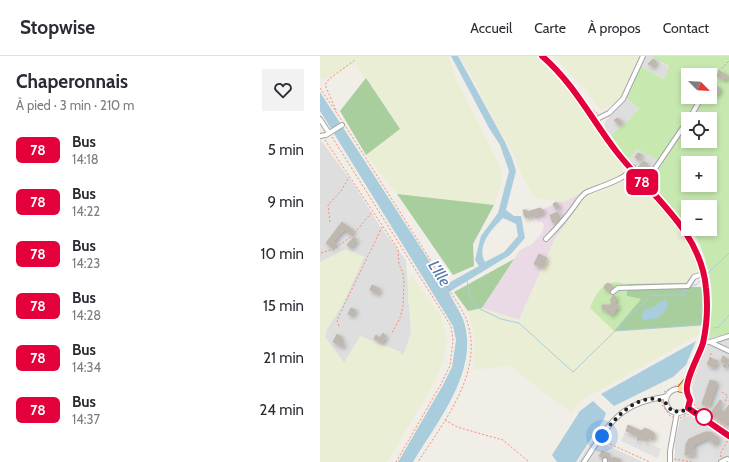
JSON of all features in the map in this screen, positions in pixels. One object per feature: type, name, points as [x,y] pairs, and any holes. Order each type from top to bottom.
[{"type":"main road","points":[[542,56],[578,92],[595,120],[644,185],[685,228],[698,256],[703,274],[707,304],[703,341],[689,378],[680,389]]},
{"type":"main road","points":[[689,378],[689,392]]},
{"type":"street","points":[[595,120],[609,113],[623,99],[643,56]]},
{"type":"street","points":[[320,119],[330,132]]},
{"type":"street","points":[[321,136],[342,125]]},
{"type":"street","points":[[644,185],[681,130]]},
{"type":"street","points":[[546,239],[565,221],[586,192],[610,184],[632,169]]},
{"type":"street","points":[[614,292],[618,288],[688,286],[694,277],[703,274]]},
{"type":"street","points":[[710,342],[729,336]]},
{"type":"street","points":[[703,341],[710,342],[729,351]]},
{"type":"street","points":[[584,462],[616,417],[634,404],[654,399],[662,399],[673,390],[680,389],[689,392],[690,400],[688,408],[676,415]]},
{"type":"street","points":[[667,404],[668,394]]},
{"type":"street","points":[[662,399],[676,415]]},
{"type":"street","points":[[688,408],[696,410],[728,436]]},
{"type":"street","points":[[670,461],[676,415]]},
{"type":"path","points":[[337,113],[325,85],[329,79],[355,60]]},
{"type":"path","points":[[717,74],[729,60]]},
{"type":"path","points":[[320,88],[446,283],[466,319],[470,351],[469,366],[461,394],[418,462]]},
{"type":"path","points":[[330,132],[451,326],[454,340],[450,366],[396,462]]},
{"type":"path","points":[[321,136],[350,176],[398,249],[399,264],[403,273],[404,282],[402,312],[392,333]]},
{"type":"path","points":[[330,222],[328,204],[340,191],[350,176]]},
{"type":"path","points":[[321,253],[334,250],[352,236],[373,211]]},
{"type":"path","points":[[339,326],[337,320],[382,226]]},
{"type":"path","points":[[710,359],[711,353]]},
{"type":"path","points":[[684,384],[680,383],[663,393],[662,405],[670,416],[676,415],[681,418],[688,414],[693,415],[696,410]]},
{"type":"path","points":[[689,392],[696,410],[729,430]]},
{"type":"path","points":[[722,392],[728,396],[725,400],[729,401]]},
{"type":"path","points":[[444,420],[457,427],[503,440],[529,462]]},
{"type":"path","points":[[725,461],[720,454],[728,442],[728,436]]},
{"type":"path","points":[[601,441],[607,442],[650,462]]},
{"type":"path","points":[[670,461],[692,462]]},
{"type":"shaded area","points":[[644,56],[651,56],[669,67],[664,79],[640,66]]},
{"type":"shaded area","points":[[625,98],[639,109],[630,119],[611,135],[605,128],[605,122]]},
{"type":"shaded area","points":[[320,139],[355,186],[379,225],[406,260],[411,333],[402,356],[400,352],[386,346],[345,364],[325,337],[327,329],[341,307],[364,257],[347,249],[320,262]]},
{"type":"shaded area","points":[[637,149],[660,161],[646,179],[628,160]]},
{"type":"shaded area","points":[[579,194],[586,195],[555,239],[519,320],[482,308],[520,250],[532,244],[542,233],[544,225],[541,221],[539,223],[534,216],[544,213],[543,210],[556,202],[563,202]]},
{"type":"shaded area","points":[[729,334],[729,462],[675,462],[675,441],[680,420],[684,417],[690,416],[696,404],[692,388],[708,338]]},
{"type":"shaded area","points":[[625,432],[636,437],[635,440],[645,445],[647,442],[661,449],[657,458],[621,441]]},
{"type":"shaded area","points":[[594,438],[602,443],[643,462],[578,462]]},
{"type":"shaded area","points":[[706,450],[714,451],[713,454],[716,455],[716,460],[719,457],[724,462],[699,462],[700,452],[705,453]]},
{"type":"green space","points":[[320,56],[448,56],[457,81],[501,168],[502,180],[494,205],[397,194],[366,155],[400,129],[355,64],[323,80],[320,76]]},
{"type":"green space","points":[[459,56],[537,56],[556,72],[577,98],[622,164],[622,170],[619,175],[563,202],[535,198],[525,182],[512,151],[495,122],[476,84]]},
{"type":"green space","points":[[553,56],[641,56],[618,101],[601,111],[584,88]]},
{"type":"green space","points":[[651,56],[729,56],[729,334],[708,338],[711,318],[712,289],[703,252],[696,236],[717,236],[717,200],[681,200],[681,218],[652,184],[652,179],[663,163],[637,149],[628,160],[611,135],[630,119],[639,109],[625,97],[640,66],[664,79],[669,66]]},
{"type":"green space","points":[[366,78],[400,129],[366,155],[340,111]]},
{"type":"green space","points":[[633,176],[674,220],[681,230],[681,236],[685,236],[696,257],[700,271],[687,283],[627,284],[614,331],[699,326],[699,335],[580,401],[572,413],[510,366],[473,370],[474,336],[468,311],[482,308],[519,320],[555,239],[586,195],[603,190]]},
{"type":"green space","points":[[397,194],[494,205],[473,244],[474,266],[453,275]]},
{"type":"green space","points":[[347,249],[364,257],[341,307],[327,329],[325,337],[344,363],[360,336],[400,352],[402,356],[411,333],[408,280],[412,276],[441,316],[447,337],[444,360],[433,385],[387,462],[320,462],[320,262]]},
{"type":"green space","points":[[514,259],[482,308],[468,311],[454,292]]},
{"type":"green space","points":[[616,282],[627,284],[627,296],[641,299],[614,331],[590,308],[594,298],[602,288]]},
{"type":"green space","points":[[687,283],[693,287],[703,287],[705,310],[703,325],[614,331],[641,299],[627,296],[627,284]]},
{"type":"water","points":[[451,56],[458,56],[505,142],[512,158],[516,171],[506,210],[514,216],[521,216],[525,238],[510,255],[449,292],[463,319],[467,338],[466,357],[461,376],[454,394],[444,412],[413,462],[398,462],[452,367],[456,340],[453,326],[320,111],[320,92],[445,285],[479,266],[475,260],[481,236],[498,213],[509,171],[500,145],[489,128]],"holes":[[[503,218],[516,224],[518,236],[504,252],[485,262],[482,250],[486,238],[494,227]]]},
{"type":"water","points":[[666,299],[668,305],[663,314],[658,318],[644,320],[641,317],[644,310],[655,306]]},
{"type":"water","points":[[696,341],[686,365],[673,377],[614,406],[601,394]]},
{"type":"water","points":[[593,401],[606,413],[604,419],[576,462],[557,462],[552,455],[580,411]]},
{"type":"building","points":[[653,59],[656,61],[654,67],[648,64]]},
{"type":"building","points":[[720,71],[729,77],[727,79],[725,78],[724,80],[717,76]]},
{"type":"building","points":[[717,87],[721,89],[717,95]]},
{"type":"building","points":[[618,118],[622,122],[619,125],[614,120]]},
{"type":"building","points":[[638,153],[642,155],[638,160],[635,157]]},
{"type":"building","points":[[643,161],[648,164],[642,173],[637,169]]},
{"type":"building","points":[[556,202],[560,207],[556,209],[553,204]]},
{"type":"building","points":[[540,208],[544,213],[526,218],[524,215],[523,210],[527,210],[527,212]]},
{"type":"building","points":[[558,212],[561,220],[553,223],[550,215]]},
{"type":"building","points":[[342,222],[354,231],[351,235],[346,230],[342,231],[334,241],[336,243],[332,248],[326,243]]},
{"type":"building","points":[[354,237],[357,240],[351,248],[347,245]]},
{"type":"building","points":[[539,254],[547,258],[543,268],[534,264]]},
{"type":"building","points":[[608,284],[611,287],[608,290],[605,287]]},
{"type":"building","points":[[372,285],[380,289],[378,294],[370,290]]},
{"type":"building","points":[[614,295],[617,298],[614,303],[619,306],[611,316],[609,314],[611,312],[602,309],[602,305],[611,305],[612,302],[610,300]]},
{"type":"building","points":[[351,308],[356,310],[352,316],[348,314]]},
{"type":"building","points":[[383,333],[386,336],[382,343],[374,339],[376,335],[380,338]]},
{"type":"building","points":[[337,334],[342,337],[340,341],[344,343],[343,347],[333,342]]},
{"type":"building","points":[[723,356],[729,360],[726,368],[723,366],[725,364],[721,361]]},
{"type":"building","points":[[710,358],[718,361],[714,368],[707,364]]},
{"type":"building","points":[[710,380],[717,382],[709,406],[702,404]]},
{"type":"building","points":[[720,400],[722,402],[718,408],[724,412],[729,405],[729,422],[726,425],[710,414]]},
{"type":"building","points":[[628,425],[641,431],[645,428],[651,431],[655,434],[653,440],[648,438],[645,441],[641,438],[638,441],[638,437],[626,431]]},
{"type":"building","points":[[705,432],[711,432],[719,438],[715,445],[707,438],[693,445],[694,455],[685,455],[686,444],[689,439]]},
{"type":"building","points":[[602,451],[610,454],[607,460],[599,456]]},
{"type":"building","points":[[614,457],[621,460],[619,462],[609,462]]},
{"type":"waterway","points":[[708,273],[729,253]]},
{"type":"waterway","points":[[693,285],[696,285],[702,279]]},
{"type":"waterway","points":[[467,281],[470,296],[476,307],[501,319],[519,323],[573,372],[615,331],[702,325]]},
{"type":"waterway","points":[[616,330],[628,315],[636,311],[651,295],[685,295],[684,288]]},
{"type":"waterway","points":[[713,328],[719,327],[729,315]]},
{"type":"bus line","name":"78","points":[[542,56],[559,72],[577,93],[616,151],[681,225],[692,242],[698,256],[706,286],[707,304],[703,341],[689,378],[687,392],[690,404],[688,408],[702,416],[729,436]]},
{"type":"route","points":[[602,436],[616,417],[634,404],[642,401],[654,399],[662,401],[667,404],[672,411],[681,412],[688,408],[704,417]]},
{"type":"water label","name":"L'Ille","points":[[440,273]]}]
